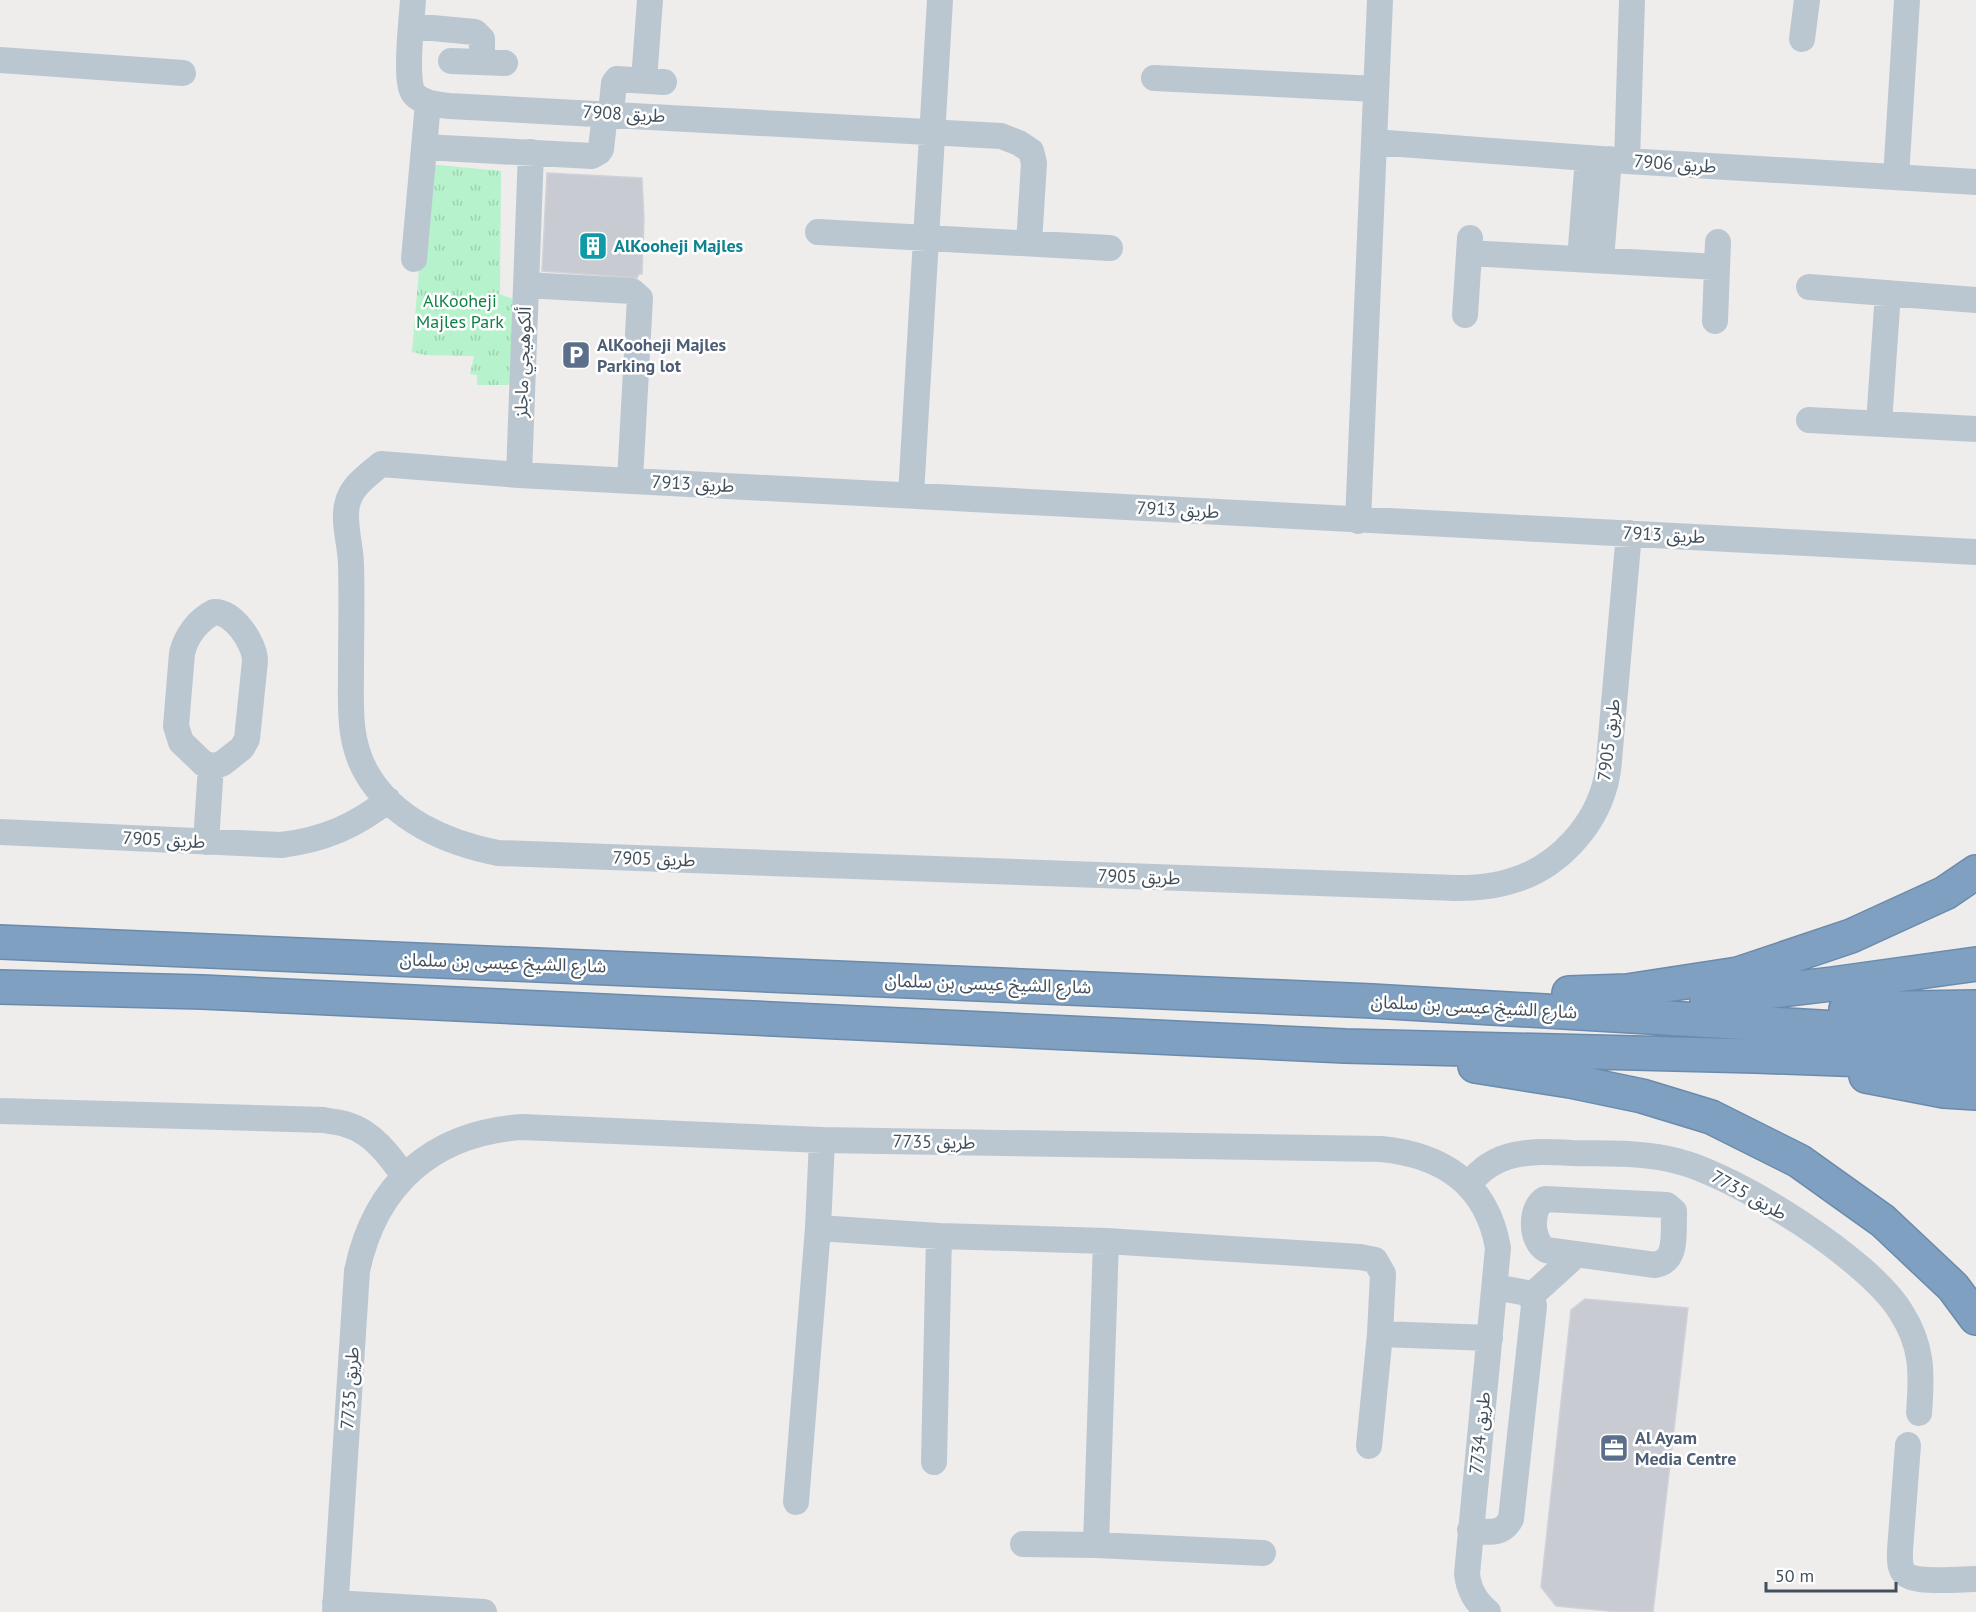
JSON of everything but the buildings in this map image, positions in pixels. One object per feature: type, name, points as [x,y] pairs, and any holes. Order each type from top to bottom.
[{"type":"highway","points":[[1372,1001],[1627,991],[1738,974],[1851,936],[1945,893],[1976,872]]},
{"type":"highway","name":"شارع الشيخ عيسى بن سلمان","points":[[0,942],[1372,1001],[1976,1036]]},
{"type":"highway","points":[[1562,1012],[1742,996],[1976,964]]},
{"type":"highway","points":[[0,987],[202,992],[1345,1046],[1976,1064]]},
{"type":"highway","points":[[1620,1015],[1976,1007]]},
{"type":"highway","points":[[1345,1046],[1570,1081],[1642,1096],[1711,1117],[1799,1161],[1883,1221],[1953,1287],[1976,1318]]},
{"type":"highway","points":[[1755,1056],[1944,1091],[1976,1093]]},
{"type":"street","points":[[413,0],[408,65],[410,89],[413,94],[428,103],[427,147],[414,259]]},
{"type":"street","points":[[427,147],[592,156],[599,152],[615,81],[621,78],[654,81],[650,0]]},
{"type":"street","points":[[911,495],[940,0]]},
{"type":"street","points":[[1358,520],[1380,0]]},
{"type":"street","points":[[1591,260],[1632,0]]},
{"type":"street","points":[[1802,39],[1807,0]]},
{"type":"street","points":[[1896,177],[1907,0]]},
{"type":"street","points":[[411,26],[475,32],[482,39],[493,63],[451,61]]},
{"type":"street","points":[[0,60],[183,73]]},
{"type":"street","points":[[1154,78],[1376,89]]},
{"type":"street","name":"طريق 7908","points":[[428,103],[1000,136],[1019,143],[1031,151],[1034,163],[1029,243]]},
{"type":"street","name":"طريق 7906","points":[[1374,142],[1976,182]]},
{"type":"street","name":"ألكوهيجي ماجلز","points":[[519,475],[531,152]]},
{"type":"street","points":[[818,232],[1110,248]]},
{"type":"street","points":[[1714,321],[1718,242]]},
{"type":"street","points":[[1465,315],[1469,245],[1591,260],[1716,267]]},
{"type":"street","name":"ألكوهيجي ماجلز","points":[[526,285],[628,291],[640,298],[631,469]]},
{"type":"street","points":[[1809,287],[1976,300]]},
{"type":"street","points":[[1879,423],[1888,293]]},
{"type":"street","points":[[1809,420],[1976,429]]},
{"type":"street","name":"طريق 7913","points":[[381,464],[519,475],[631,469],[911,495],[1976,552]]},
{"type":"street","name":"طريق 7905","points":[[381,464],[356,485],[347,506],[351,565],[351,725],[359,758],[377,788],[407,816],[428,830],[450,840],[498,853],[1456,888],[1485,887],[1513,881],[1548,863],[1563,852],[1583,830],[1598,805],[1607,778],[1629,533]]},
{"type":"street","points":[[218,612],[230,617],[250,641],[255,661],[247,739],[242,748],[224,763],[211,766],[201,762],[181,742],[176,726],[181,658],[185,643],[206,616],[218,612]]},
{"type":"street","points":[[206,842],[211,766]]},
{"type":"street","name":"طريق 7905","points":[[0,832],[281,845],[328,836],[349,827],[388,800]]},
{"type":"street","points":[[0,1111],[324,1120],[350,1125],[372,1139],[390,1155],[404,1176]]},
{"type":"street","name":"طريق 7735","points":[[335,1607],[357,1271],[367,1233],[385,1199],[404,1176],[427,1157],[463,1138],[502,1128],[522,1127],[822,1140],[1381,1149],[1405,1152],[1428,1159],[1443,1166],[1469,1185],[1489,1214],[1497,1244]]},
{"type":"street","points":[[796,1502],[818,1228],[822,1140]]},
{"type":"street","name":"طريق 7735","points":[[1469,1185],[1490,1165],[1510,1156],[1531,1151],[1658,1157],[1711,1173],[1795,1220],[1874,1279],[1889,1295],[1902,1312],[1912,1332],[1918,1353],[1922,1374],[1919,1413]]},
{"type":"street","points":[[1545,1198],[1667,1205],[1674,1211],[1672,1252],[1665,1262],[1660,1264],[1576,1255],[1546,1250],[1537,1243],[1534,1230],[1536,1208],[1541,1200],[1545,1198]]},
{"type":"street","points":[[818,1228],[939,1236],[1106,1241],[1360,1257],[1375,1260],[1383,1274],[1380,1334],[1369,1446]]},
{"type":"street","points":[[934,1462],[939,1236]]},
{"type":"street","points":[[1096,1545],[1106,1241]]},
{"type":"street","points":[[1497,1244],[1537,1243]]},
{"type":"street","name":"طريق 7734","points":[[1488,1612],[1475,1599],[1468,1582],[1467,1567],[1495,1287],[1497,1244]]},
{"type":"street","points":[[1531,1296],[1576,1255]]},
{"type":"street","points":[[1470,1530],[1498,1532],[1511,1519],[1534,1306],[1531,1296],[1520,1290],[1495,1287]]},
{"type":"street","points":[[1380,1334],[1490,1338]]},
{"type":"street","points":[[1908,1445],[1900,1550],[1900,1563],[1905,1574],[1915,1579],[1976,1579]]},
{"type":"street","points":[[1023,1544],[1263,1553]]},
{"type":"street","points":[[335,1607],[484,1612]]},
{"type":"green space","name":"AlKooheji Majles Park","points":[[428,164],[501,171],[500,294],[518,301],[513,378],[508,385],[477,385],[477,375],[470,374],[474,356],[425,355],[412,352]]},
{"type":"place","name":"AlKooheji Majles","points":[[593,246]]},
{"type":"place","name":"AlKooheji Majles Parking lot","points":[[576,355]]},
{"type":"place","name":"Al Ayam Media Centre","points":[[1614,1448]]}]
